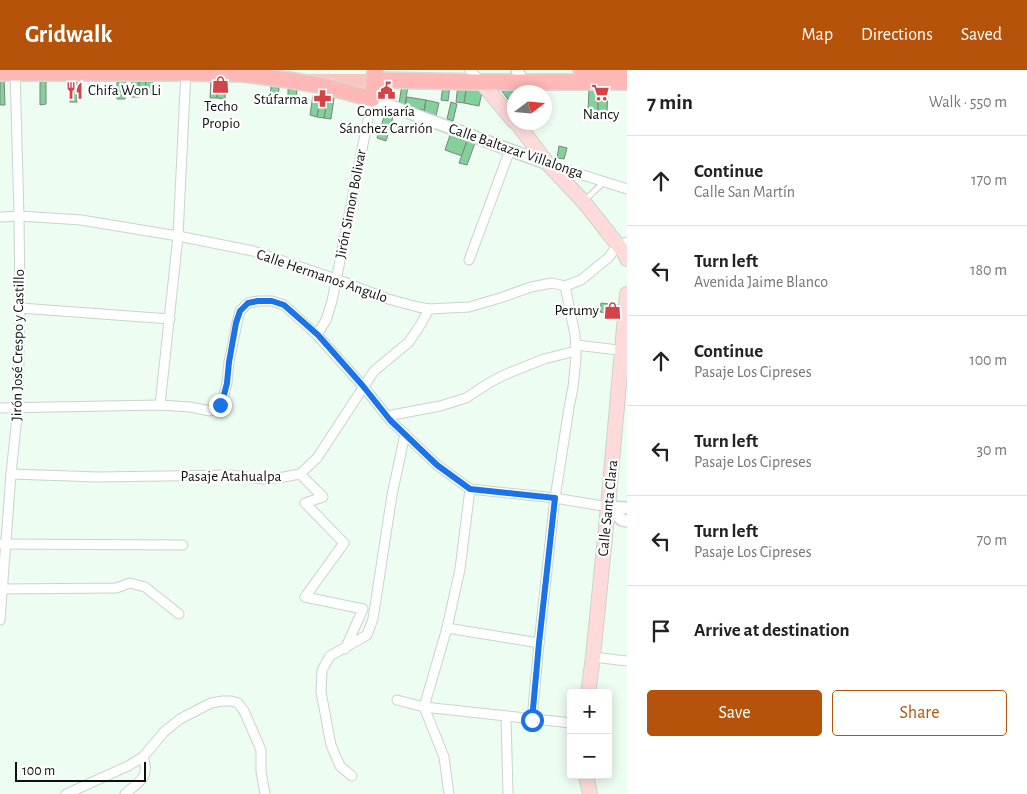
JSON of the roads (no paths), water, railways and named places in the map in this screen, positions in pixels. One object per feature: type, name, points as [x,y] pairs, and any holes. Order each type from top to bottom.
[{"type":"main road","points":[[581,70],[627,71]]},
{"type":"main road","points":[[10,72],[186,71],[243,74],[325,86],[372,100]]},
{"type":"main road","points":[[375,75],[481,82],[520,76],[627,82]]},
{"type":"main road","name":"Jirón Simon Bolivar","points":[[372,100],[375,75]]},
{"type":"main road","points":[[481,82],[507,113]]},
{"type":"main road","points":[[522,130],[548,164],[622,244],[627,258]]},
{"type":"main road","name":"Calle Santa Clara","points":[[589,689],[625,351],[627,294]]},
{"type":"main road","points":[[587,779],[590,794]]},
{"type":"street","points":[[470,70],[481,82]]},
{"type":"street","points":[[160,405],[178,236],[186,71]]},
{"type":"street","name":"Jirón José Crespo y Castillo","points":[[0,620],[3,590],[3,544],[18,407],[20,308],[19,216],[10,72]]},
{"type":"street","name":"Calle Baltazar Villalonga","points":[[372,100],[548,164],[627,189]]},
{"type":"street","name":"Jirón Simon Bolivar","points":[[318,335],[326,320],[332,301],[372,100]]},
{"type":"street","points":[[470,260],[511,151],[526,134]]},
{"type":"street","name":"Calle Hermanos Angulo","points":[[0,217],[19,216],[82,220],[253,251],[388,299],[429,309],[469,307],[531,287],[552,283],[565,286],[581,280],[622,244]]},
{"type":"street","points":[[532,720],[555,498],[574,387],[576,348],[565,286]]},
{"type":"street","points":[[0,408],[160,405],[190,407],[210,412],[220,405],[223,399],[236,323],[240,311],[248,303],[272,301],[284,305],[318,335],[405,434],[437,465],[470,489],[627,508]]},
{"type":"street","points":[[20,308],[170,319]]},
{"type":"street","name":"Pasaje Atahualpa","points":[[11,474],[98,477],[230,475],[262,479],[300,474],[317,458],[374,371],[409,342],[429,309]]},
{"type":"street","points":[[388,416],[440,406],[466,398],[488,382],[576,348],[625,351]]},
{"type":"street","points":[[352,776],[340,766],[331,745],[321,692],[322,670],[330,656],[368,635],[373,619],[392,495],[405,434]]},
{"type":"street","points":[[300,474],[323,497],[305,503],[344,543],[305,597],[363,609],[345,649]]},
{"type":"street","points":[[449,794],[444,757],[424,706],[447,628],[460,569],[470,489]]},
{"type":"street","points":[[608,507],[622,520],[627,521]]},
{"type":"street","points":[[3,544],[183,545]]},
{"type":"street","points":[[3,590],[116,588],[130,583],[145,587],[179,614]]},
{"type":"street","points":[[447,628],[539,643]]},
{"type":"street","points":[[593,658],[627,661]]},
{"type":"street","points":[[397,700],[424,706],[567,724]]},
{"type":"street","points":[[66,794],[143,758],[164,732],[180,719],[211,704],[223,701],[238,703],[244,711],[261,750],[261,771],[265,794]]},
{"type":"street","points":[[506,716],[508,794]]},
{"type":"street","points":[[125,794],[142,780],[146,772],[143,758]]},
{"type":"lane","name":"Calle Baltazar Villalonga","points":[[583,202],[604,182]]},
{"type":"place","name":"Techo Propio","points":[[221,85]]},
{"type":"place","name":"Chifa Won Li","points":[[74,90]]},
{"type":"place","name":"Comisaría Sánchez Carrión","points":[[386,90]]},
{"type":"place","name":"Nancy","points":[[601,93]]},
{"type":"place","name":"Stúfarma","points":[[322,99]]},
{"type":"place","name":"Perumy","points":[[613,310]]}]
